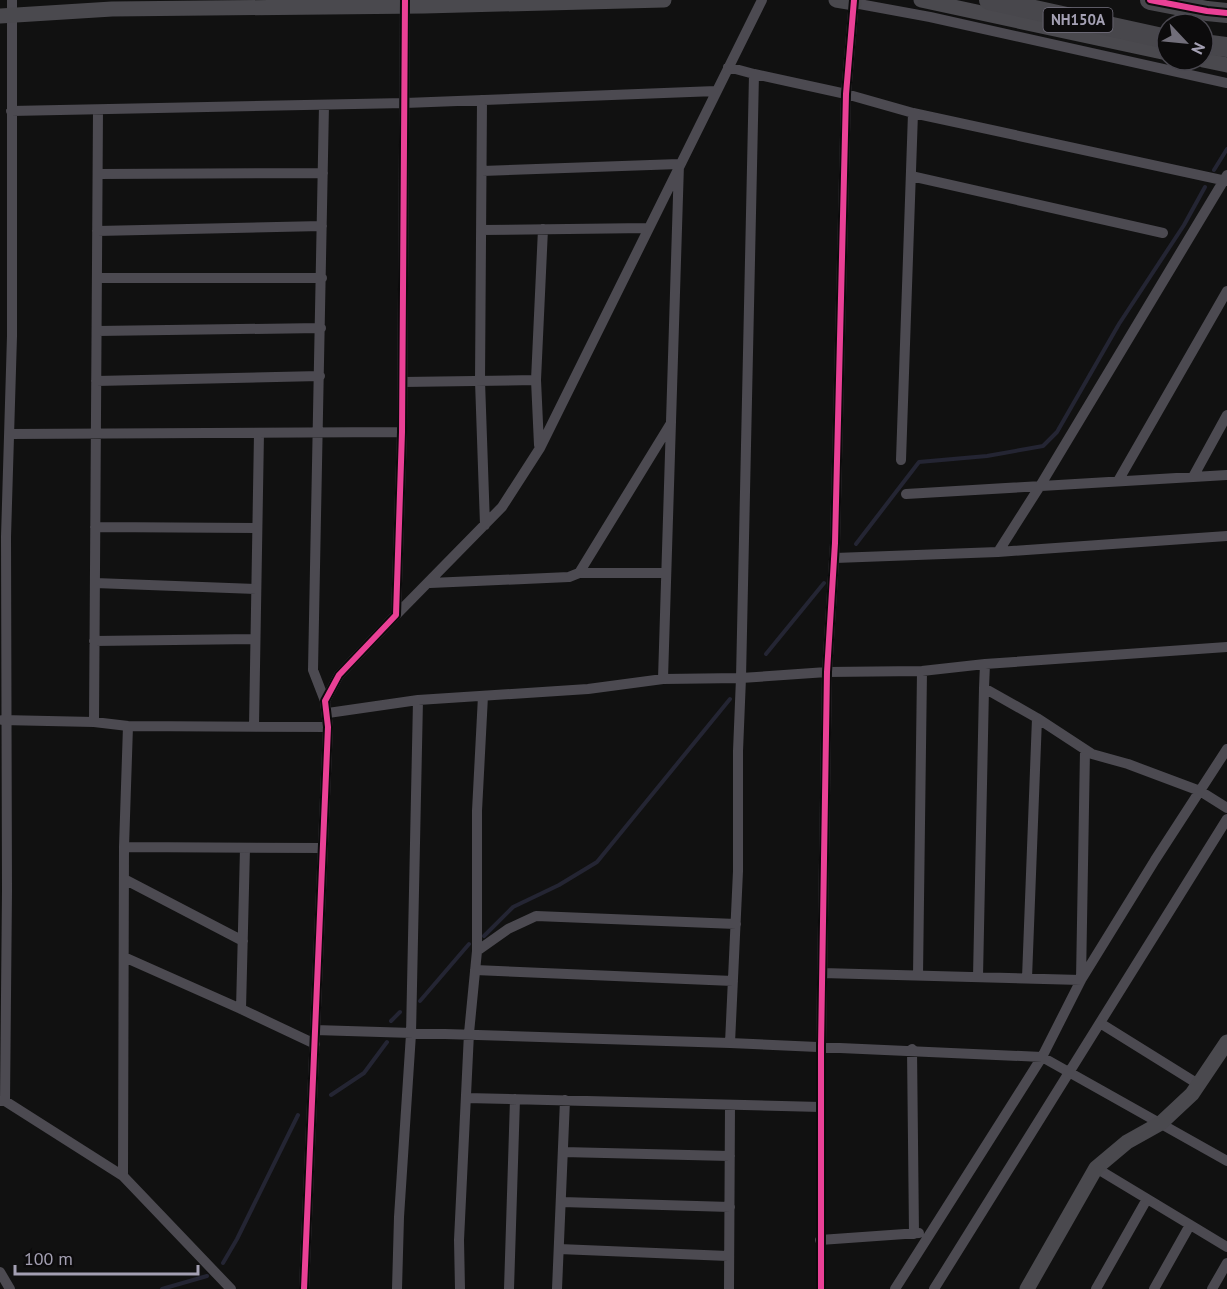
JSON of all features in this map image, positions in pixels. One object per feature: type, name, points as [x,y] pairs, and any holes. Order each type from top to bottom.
[{"type":"highway","name":"NH150A","points":[[989,0],[1155,36]]},
{"type":"highway","points":[[1158,1],[1221,8]]},
{"type":"street","points":[[231,1289],[123,1176],[2,1101],[3,537],[10,434],[12,336],[8,10],[664,0]]},
{"type":"street","points":[[325,701],[339,675],[502,507],[540,448],[762,0]]},
{"type":"street","points":[[836,0],[854,1],[930,17],[1227,83]]},
{"type":"street","points":[[921,0],[1155,50]]},
{"type":"street","points":[[821,1289],[821,1046],[827,672],[835,558],[846,94],[854,1]]},
{"type":"street","points":[[396,615],[403,382],[405,3]]},
{"type":"street","points":[[728,67],[846,94],[913,113],[1226,178],[998,552]]},
{"type":"street","points":[[730,1043],[736,924],[754,74]]},
{"type":"street","points":[[11,111],[405,103],[716,91]]},
{"type":"street","points":[[482,100],[480,381],[485,525]]},
{"type":"street","points":[[304,1289],[328,727],[325,701],[313,670],[324,105]]},
{"type":"street","points":[[94,722],[99,110]]},
{"type":"street","points":[[902,460],[913,113]]},
{"type":"street","points":[[482,171],[679,164]]},
{"type":"street","points":[[663,679],[679,164]]},
{"type":"street","points":[[98,174],[323,173]]},
{"type":"street","points":[[911,176],[1163,233]]},
{"type":"street","points":[[97,231],[322,226]]},
{"type":"street","points":[[481,230],[648,228]]},
{"type":"street","points":[[540,448],[536,380],[543,229]]},
{"type":"street","points":[[97,278],[322,278]]},
{"type":"street","points":[[1118,481],[1227,291]]},
{"type":"street","points":[[96,332],[321,328]]},
{"type":"street","points":[[96,381],[320,376]]},
{"type":"street","points":[[403,382],[536,380]]},
{"type":"street","points":[[1193,477],[1227,415]]},
{"type":"street","points":[[579,573],[671,423]]},
{"type":"street","points":[[10,434],[402,432]]},
{"type":"street","points":[[254,726],[259,433]]},
{"type":"street","points":[[906,494],[1227,475]]},
{"type":"street","points":[[95,526],[257,528]]},
{"type":"street","points":[[835,558],[998,552],[1227,536]]},
{"type":"street","points":[[430,583],[569,577],[579,573],[666,573]]},
{"type":"street","points":[[95,582],[256,589]]},
{"type":"street","points":[[94,641],[255,639]]},
{"type":"street","points":[[328,713],[418,700],[588,689],[663,679],[741,678],[827,672],[922,671],[985,664],[1227,647]]},
{"type":"street","points":[[978,977],[985,664]]},
{"type":"street","points":[[918,976],[922,671]]},
{"type":"street","points":[[984,688],[1037,718],[1085,750],[1200,791],[1227,808]]},
{"type":"street","points":[[460,1289],[459,1240],[466,1098],[477,951],[477,811],[483,696]]},
{"type":"street","points":[[397,1289],[411,1034],[418,700]]},
{"type":"street","points":[[1027,978],[1037,718]]},
{"type":"street","points":[[3,720],[94,722],[128,726],[328,727]]},
{"type":"street","points":[[123,1176],[124,847],[128,726]]},
{"type":"street","points":[[895,1289],[1042,1057],[1081,980],[1227,749]]},
{"type":"street","points":[[1081,980],[1085,750]]},
{"type":"street","points":[[934,1289],[1227,819]]},
{"type":"street","points":[[124,847],[323,848]]},
{"type":"street","points":[[241,1009],[245,848]]},
{"type":"street","points":[[124,879],[243,941]]},
{"type":"street","points":[[477,951],[508,929],[536,916],[736,924]]},
{"type":"street","points":[[124,957],[315,1044]]},
{"type":"street","points":[[476,970],[733,981]]},
{"type":"street","points":[[822,973],[1081,980]]},
{"type":"street","points":[[1100,1023],[1198,1084]]},
{"type":"street","points":[[315,1030],[912,1049],[1042,1057],[1227,1161]]},
{"type":"street","points":[[1027,1289],[1096,1168],[1127,1142],[1161,1123],[1192,1094],[1227,1042]]},
{"type":"street","points":[[912,1049],[914,1234]]},
{"type":"street","points":[[466,1098],[821,1107]]},
{"type":"street","points":[[509,1289],[515,1099]]},
{"type":"street","points":[[557,1289],[564,1100]]},
{"type":"street","points":[[729,1289],[730,1105]]},
{"type":"street","points":[[563,1152],[730,1156]]},
{"type":"street","points":[[1096,1168],[1227,1247]]},
{"type":"street","points":[[1096,1289],[1147,1199]]},
{"type":"street","points":[[562,1202],[730,1207]]},
{"type":"street","points":[[1154,1289],[1190,1225]]},
{"type":"street","points":[[820,1240],[931,1232]]},
{"type":"street","points":[[559,1249],[728,1256]]},
{"type":"street","points":[[1212,1289],[1227,1263]]},
{"type":"street","points":[[0,1272],[10,1289]]},
{"type":"waterway","points":[[1214,170],[1227,149]]},
{"type":"waterway","points":[[856,544],[919,462],[987,456],[1043,446],[1057,432],[1119,324],[1184,225],[1205,187]]},
{"type":"waterway","points":[[766,654],[824,583]]},
{"type":"waterway","points":[[484,936],[513,907],[559,885],[597,862],[730,699]]},
{"type":"waterway","points":[[420,1001],[469,944]]},
{"type":"waterway","points":[[391,1021],[400,1012]]},
{"type":"waterway","points":[[331,1095],[364,1073],[387,1042]]},
{"type":"waterway","points":[[223,1263],[298,1115]]},
{"type":"waterway","points":[[162,1289],[207,1276]]},
{"type":"cycle path","points":[[304,1289],[328,727],[325,701],[339,675],[396,615],[402,432],[405,0]]},
{"type":"cycle path","points":[[821,1289],[821,1046],[827,672],[835,543],[846,94],[854,0]]},
{"type":"cycle path","points":[[1150,0],[1227,13]]}]
